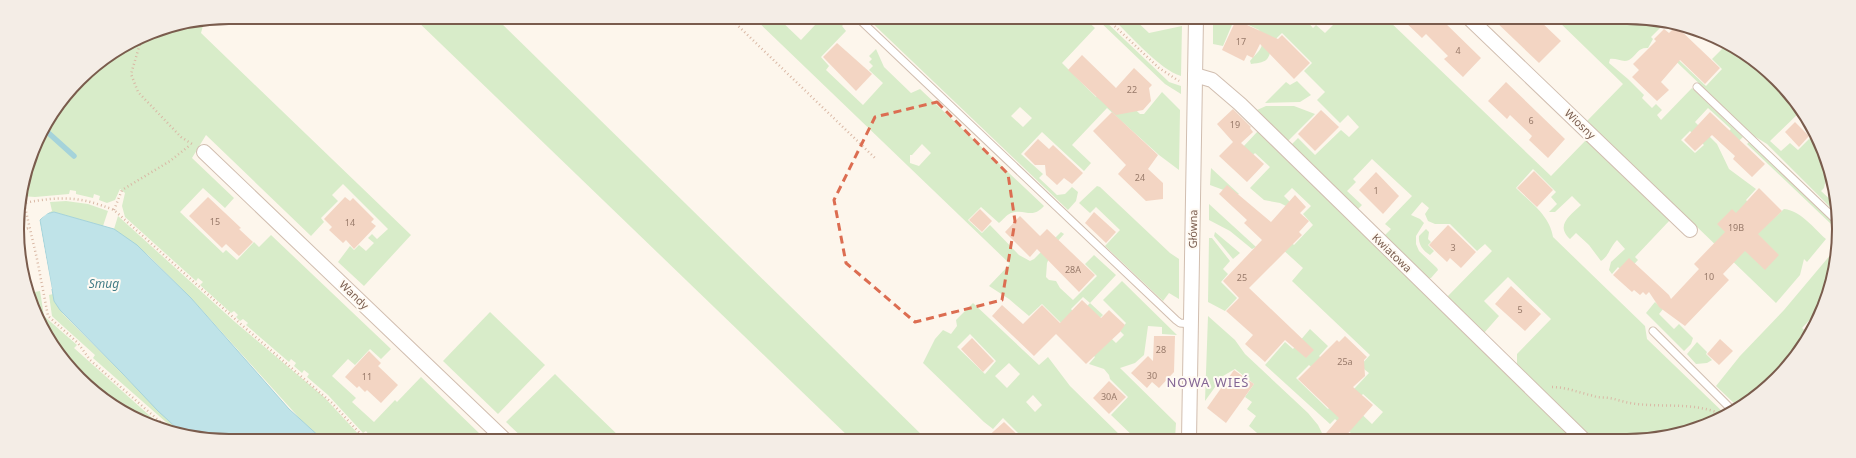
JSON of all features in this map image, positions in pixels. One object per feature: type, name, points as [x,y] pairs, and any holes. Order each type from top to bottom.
[{"type":"street","name":"Główna","points":[[1189,434],[1196,24]]},
{"type":"street","name":"Wiosny","points":[[1475,24],[1690,230]]},
{"type":"street","name":"Kwiatowa","points":[[1195,79],[1212,80],[1240,104],[1578,434]]},
{"type":"street","name":"Wandy","points":[[204,152],[499,434]]},
{"type":"lane","points":[[864,24],[1176,320],[1180,323],[1191,324]]},
{"type":"lane","points":[[1697,87],[1832,216]]},
{"type":"lane","points":[[1653,331],[1730,407]]},
{"type":"path","points":[[736,24],[875,158]]},
{"type":"path","points":[[1113,24],[1168,75],[1180,81],[1195,79]]},
{"type":"path","points":[[139,45],[131,74],[138,92],[181,137],[204,152]]},
{"type":"path","points":[[114,210],[122,190],[170,161],[192,144]]},
{"type":"path","points":[[26,202],[57,198],[76,198],[96,203],[114,210],[244,327],[332,403],[360,434]]},
{"type":"path","points":[[25,208],[48,316],[78,343],[90,360],[160,422]]},
{"type":"path","points":[[24,229],[29,228]]},
{"type":"path","points":[[1539,396],[1552,387],[1561,387],[1595,397],[1610,398],[1628,403],[1649,406],[1680,405],[1707,409],[1718,413]]},
{"type":"highlighted area","points":[[937,102],[1008,174],[1015,221],[1002,300],[915,322],[846,263],[834,200],[875,117]]},
{"type":"green space","points":[[420,24],[502,24],[921,434],[846,434]]},
{"type":"green space","points":[[760,24],[784,24],[801,40],[816,24],[844,24],[842,26],[846,31],[821,57],[829,66],[826,70],[863,105],[883,83],[869,70],[873,66],[869,62],[872,59],[869,56],[876,49],[884,67],[911,93],[920,89],[1044,206],[1032,213],[1011,213],[999,223],[981,207],[968,220],[982,233],[990,225],[1019,255],[1030,261],[1034,259],[1061,232],[1064,234],[1057,242],[1047,263],[1046,277],[1049,280],[1056,281],[1060,288],[1073,300],[1097,276],[1085,264],[1094,255],[1116,275],[1090,303],[1103,315],[1095,323],[1116,343],[1124,335],[1120,331],[1126,323],[1103,300],[1122,281],[1177,335],[1162,334],[1162,327],[1148,326],[1144,355],[1135,363],[1120,368],[1176,423],[1175,434],[1131,434],[1111,415],[1128,397],[1110,379],[1109,375],[1104,369],[1089,364],[1095,357],[1042,304],[1029,316],[1009,299],[989,286],[1010,264]],"holes":[[[922,144],[931,153],[919,166],[910,163],[910,155],[912,155]],[[1083,297],[1090,303],[1077,316],[1071,309]]]},
{"type":"green space","points":[[873,24],[1091,24],[1095,28],[1062,63],[1096,97],[1108,84],[1140,114],[1144,114],[1162,92],[1180,110],[1179,170],[1159,155],[1107,108],[1072,145],[1091,163],[1084,171],[1042,132],[1021,154],[1043,174],[1039,178],[1057,195],[1065,194],[1072,187],[1078,192],[1076,201],[1068,210]],"holes":[[[1020,107],[1032,118],[1023,127],[1011,116]]]},
{"type":"green space","points":[[1102,24],[1108,24],[1169,82],[1181,86],[1181,94],[1165,84]]},
{"type":"green space","points":[[1118,24],[1139,24],[1149,33],[1182,26],[1181,76],[1164,67]]},
{"type":"green space","points":[[1213,24],[1232,24],[1223,46],[1213,44]]},
{"type":"green space","points":[[1246,24],[1309,24],[1313,28],[1316,25],[1325,33],[1333,25],[1332,24],[1392,24],[1551,176],[1586,140],[1670,220],[1635,257],[1638,260],[1625,274],[1618,267],[1612,274],[1609,270],[1611,262],[1625,249],[1617,240],[1606,257],[1601,261],[1589,245],[1576,233],[1570,239],[1566,234],[1564,225],[1566,221],[1581,205],[1572,196],[1555,212],[1549,212],[1557,204],[1551,197],[1556,192],[1533,169],[1516,188],[1544,216],[1551,229],[1553,237],[1645,326],[1647,339],[1722,411],[1693,423],[1667,430],[1640,434],[1589,434],[1517,365],[1517,354],[1551,319],[1508,277],[1484,301],[1499,316],[1484,333],[1447,297],[1492,251],[1485,244],[1477,251],[1450,224],[1435,224],[1428,221],[1425,214],[1429,208],[1422,202],[1411,215],[1420,219],[1424,223],[1416,236],[1416,244],[1419,251],[1438,270],[1431,278],[1427,278],[1384,236],[1391,229],[1385,224],[1412,196],[1372,159],[1353,179],[1356,182],[1347,191],[1362,205],[1357,210],[1291,145],[1298,138],[1315,155],[1341,130],[1349,137],[1359,127],[1348,115],[1340,123],[1317,100],[1325,92],[1304,71],[1312,63],[1282,33],[1276,39],[1266,60],[1251,64],[1250,61],[1262,45],[1259,30]]},
{"type":"green space","points":[[1561,24],[1640,24],[1661,27],[1651,37],[1653,39],[1648,48],[1640,50],[1629,60],[1624,61],[1610,59],[1609,63],[1644,95],[1642,98],[1652,108],[1656,104],[1662,110],[1657,115],[1661,120],[1692,88],[1743,137],[1729,150],[1719,141],[1731,129],[1708,108],[1695,122],[1717,144],[1729,169],[1756,189],[1746,200],[1769,223],[1784,209],[1791,210],[1808,221],[1826,239],[1807,262],[1804,259],[1800,275],[1776,303],[1587,121],[1623,84]],"holes":[[[1690,131],[1704,145],[1695,153],[1681,140]]]},
{"type":"green space","points":[[203,26],[201,33],[411,235],[364,286],[338,262],[350,246],[354,250],[359,245],[366,251],[374,243],[368,238],[372,234],[377,239],[388,229],[343,184],[332,195],[338,201],[321,218],[324,222],[311,236],[206,135],[192,158],[234,198],[225,208],[203,188],[180,212],[223,253],[226,250],[237,260],[254,242],[259,247],[271,235],[391,349],[381,359],[370,349],[355,365],[348,359],[332,376],[356,398],[352,402],[374,422],[395,400],[397,402],[421,377],[479,433],[368,434],[366,431],[363,433],[328,395],[307,377],[309,374],[304,370],[302,373],[294,366],[296,363],[291,359],[289,362],[246,325],[248,323],[243,319],[240,321],[236,317],[238,315],[234,311],[231,313],[200,285],[203,282],[198,278],[196,281],[125,217],[122,206],[125,193],[120,189],[115,200],[107,203],[99,200],[100,196],[94,194],[93,198],[76,194],[76,191],[70,190],[69,194],[27,196],[28,189],[35,163],[45,138],[51,126],[66,104],[84,84],[104,66],[126,51],[138,45],[176,31]]},
{"type":"green space","points":[[1663,45],[1706,86],[1722,69],[1712,59],[1722,49],[1718,45],[1730,51],[1752,66],[1772,84],[1790,104],[1797,115],[1770,141],[1781,151],[1790,143],[1798,150],[1811,137],[1826,180],[1824,188],[1821,191],[1830,199],[1831,208],[1767,144],[1754,136],[1661,47]]},
{"type":"green space","points":[[1297,81],[1311,95],[1300,102],[1265,103],[1286,82],[1290,85]]},
{"type":"green space","points":[[1266,106],[1294,106],[1315,114],[1288,141],[1257,110]]},
{"type":"green space","points":[[1258,131],[1569,434],[1352,434],[1335,419],[1330,424],[1265,365],[1285,342],[1293,349],[1310,329],[1328,346],[1319,356],[1354,389],[1369,373],[1360,366],[1370,355],[1292,281],[1303,268],[1281,248],[1289,240],[1294,245],[1313,225],[1303,214],[1311,206],[1292,188],[1284,196],[1293,205],[1288,207],[1280,203],[1264,200],[1250,188],[1270,167],[1255,153],[1251,157],[1242,148]],"holes":[[[1309,365],[1342,395],[1328,409],[1296,378]],[[1363,394],[1383,412],[1372,424],[1352,405]]]},
{"type":"green space","points":[[1749,142],[1832,222],[1831,224],[1747,144]]},
{"type":"green space","points":[[1211,168],[1239,194],[1237,195],[1210,185]]},
{"type":"green space","points":[[1097,186],[1100,187],[1170,253],[1179,259],[1179,299],[1169,293],[1163,301],[1105,246],[1120,230],[1096,207],[1090,213],[1079,203]]},
{"type":"green space","points":[[66,201],[88,204],[108,211],[103,226],[54,212],[46,214],[52,211],[50,202]]},
{"type":"green space","points":[[1209,204],[1256,247],[1252,249],[1230,231],[1209,220]]},
{"type":"green space","points":[[118,216],[235,322],[324,397],[358,434],[316,434],[302,421],[191,298],[148,255],[114,229]]},
{"type":"green space","points":[[1426,229],[1429,232],[1428,239],[1431,242],[1428,245],[1434,251],[1430,255],[1423,249],[1419,242],[1419,236]]},
{"type":"green space","points":[[1215,232],[1240,253],[1233,259],[1214,236]]},
{"type":"green space","points":[[1209,238],[1212,238],[1230,261],[1223,269],[1228,274],[1221,282],[1237,298],[1225,311],[1208,302]]},
{"type":"green space","points":[[1830,255],[1821,295],[1812,318],[1802,328],[1805,332],[1790,354],[1772,374],[1752,392],[1735,404],[1716,386],[1740,356],[1784,310]]},
{"type":"green space","points":[[40,291],[44,316],[77,345],[74,348],[153,419],[126,407],[104,392],[84,374],[66,354],[51,332],[45,320],[34,292]]},
{"type":"green space","points":[[53,294],[54,301],[63,314],[175,427],[169,425],[93,358],[95,355],[52,316],[49,295]]},
{"type":"green space","points":[[1655,302],[1663,309],[1659,314],[1674,329],[1679,324],[1693,338],[1691,344],[1684,351],[1646,313]]},
{"type":"green space","points":[[973,303],[1039,365],[1048,357],[1070,386],[1119,434],[1019,434],[1003,418],[993,429],[923,363],[935,339],[943,330],[951,334],[957,326],[956,320]],"holes":[[[970,334],[996,361],[985,374],[957,347]],[[1009,363],[1020,374],[1007,388],[995,376]],[[1033,395],[1042,405],[1035,412],[1026,402]]]},
{"type":"green space","points":[[490,312],[545,365],[498,414],[443,361]]},
{"type":"green space","points":[[1208,316],[1235,340],[1245,354],[1308,413],[1318,425],[1322,434],[1258,434],[1249,426],[1256,416],[1247,409],[1252,402],[1245,397],[1254,384],[1235,369],[1223,376],[1205,401]]},
{"type":"green space","points":[[1697,342],[1707,352],[1706,354],[1712,360],[1707,363],[1696,364],[1687,354]]},
{"type":"green space","points":[[555,374],[617,434],[519,434],[506,422]]},
{"type":"water","name":"Smug","points":[[54,212],[114,229],[137,245],[191,298],[289,409],[316,434],[216,434],[175,427],[158,411],[60,310],[54,301],[40,220],[46,214]]},
{"type":"pier","points":[[52,210],[39,220],[52,289],[50,289],[38,220],[45,213]]},
{"type":"building","points":[[1234,24],[1245,24],[1278,39],[1282,35],[1310,63],[1294,79],[1260,44],[1253,58],[1247,55],[1244,61],[1222,50]]},
{"type":"building","points":[[1407,24],[1446,24],[1481,58],[1463,77],[1444,59],[1448,56],[1426,34],[1422,38]]},
{"type":"building","points":[[1498,24],[1543,24],[1561,41],[1539,63]]},
{"type":"building","points":[[1664,29],[1669,33],[1673,29],[1682,32],[1720,68],[1705,84],[1680,60],[1661,82],[1669,90],[1657,101],[1632,77],[1639,70],[1633,64],[1656,41],[1654,39]]},
{"type":"building","points":[[837,43],[872,74],[856,91],[823,57]]},
{"type":"building","points":[[1082,55],[1116,88],[1134,68],[1152,85],[1149,88],[1151,101],[1143,110],[1116,115],[1068,70]]},
{"type":"building","points":[[1506,82],[1565,139],[1548,158],[1529,140],[1532,136],[1510,115],[1507,119],[1488,101]]},
{"type":"building","points":[[1233,109],[1251,127],[1250,128],[1253,132],[1241,143],[1264,164],[1247,182],[1219,156],[1233,142],[1217,124]]},
{"type":"building","points":[[1321,110],[1339,127],[1315,151],[1298,134]]},
{"type":"building","points":[[1112,112],[1158,155],[1148,169],[1163,183],[1163,199],[1146,201],[1118,174],[1126,165],[1093,131]]},
{"type":"building","points":[[1710,112],[1765,164],[1752,177],[1733,159],[1735,156],[1712,135],[1695,151],[1684,140]]},
{"type":"building","points":[[1795,122],[1809,136],[1799,147],[1785,132]]},
{"type":"building","points":[[1038,139],[1049,149],[1053,145],[1083,173],[1072,184],[1064,178],[1057,185],[1046,175],[1045,165],[1035,165],[1024,154]]},
{"type":"building","points":[[1534,171],[1553,190],[1537,207],[1517,188]]},
{"type":"building","points":[[1376,172],[1399,196],[1383,214],[1359,190]]},
{"type":"building","points":[[1227,185],[1271,222],[1295,195],[1306,207],[1300,213],[1309,221],[1299,232],[1302,235],[1249,288],[1314,350],[1306,358],[1285,340],[1265,362],[1245,344],[1253,335],[1226,311],[1239,298],[1223,281],[1262,240],[1244,223],[1247,220],[1219,194]]},
{"type":"building","points":[[1759,188],[1782,211],[1758,234],[1779,255],[1765,270],[1745,251],[1723,274],[1729,280],[1685,326],[1659,307],[1649,292],[1646,295],[1643,292],[1640,295],[1634,290],[1632,292],[1613,275],[1629,258],[1669,295],[1671,299],[1699,269],[1694,264],[1725,232],[1717,224],[1732,209],[1736,213]]},
{"type":"building","points":[[208,197],[241,228],[239,229],[253,242],[239,256],[226,244],[222,248],[189,216]]},
{"type":"building","points":[[345,197],[350,201],[353,198],[374,219],[371,222],[376,226],[354,249],[346,240],[343,243],[329,230],[332,227],[324,219]]},
{"type":"building","points":[[980,209],[992,221],[982,232],[969,220]]},
{"type":"building","points":[[1094,212],[1116,232],[1106,243],[1085,223]]},
{"type":"building","points":[[1020,216],[1040,236],[1047,229],[1095,275],[1079,292],[1037,249],[1030,257],[1005,232]]},
{"type":"building","points":[[1448,225],[1476,252],[1461,268],[1450,258],[1447,262],[1429,245]]},
{"type":"building","points":[[1511,286],[1541,314],[1525,331],[1495,304]]},
{"type":"building","points":[[1082,300],[1101,318],[1109,310],[1125,325],[1120,332],[1086,364],[1056,334],[1034,356],[992,316],[1002,305],[1023,324],[1042,305],[1060,323]]},
{"type":"building","points":[[1154,336],[1175,336],[1174,372],[1159,388],[1152,382],[1147,388],[1131,373],[1148,356],[1153,361]]},
{"type":"building","points":[[1345,336],[1367,357],[1364,360],[1365,376],[1353,387],[1373,405],[1347,434],[1325,434],[1339,418],[1298,379],[1337,340],[1339,342]]},
{"type":"building","points":[[972,338],[994,361],[983,372],[961,349]]},
{"type":"building","points":[[1720,339],[1733,351],[1719,365],[1707,354]]},
{"type":"building","points":[[369,351],[381,363],[378,366],[398,385],[381,403],[367,390],[365,392],[359,386],[357,388],[345,377]]},
{"type":"building","points":[[1234,370],[1254,384],[1226,423],[1207,408]]},
{"type":"building","points":[[1109,381],[1126,397],[1109,414],[1093,398]]},
{"type":"building","points":[[1004,422],[1017,434],[991,434]]},
{"type":"waterway","points":[[48,132],[74,156]]},
{"type":"district","name":"NOWA WIEŚ","points":[[1208,382]]}]
